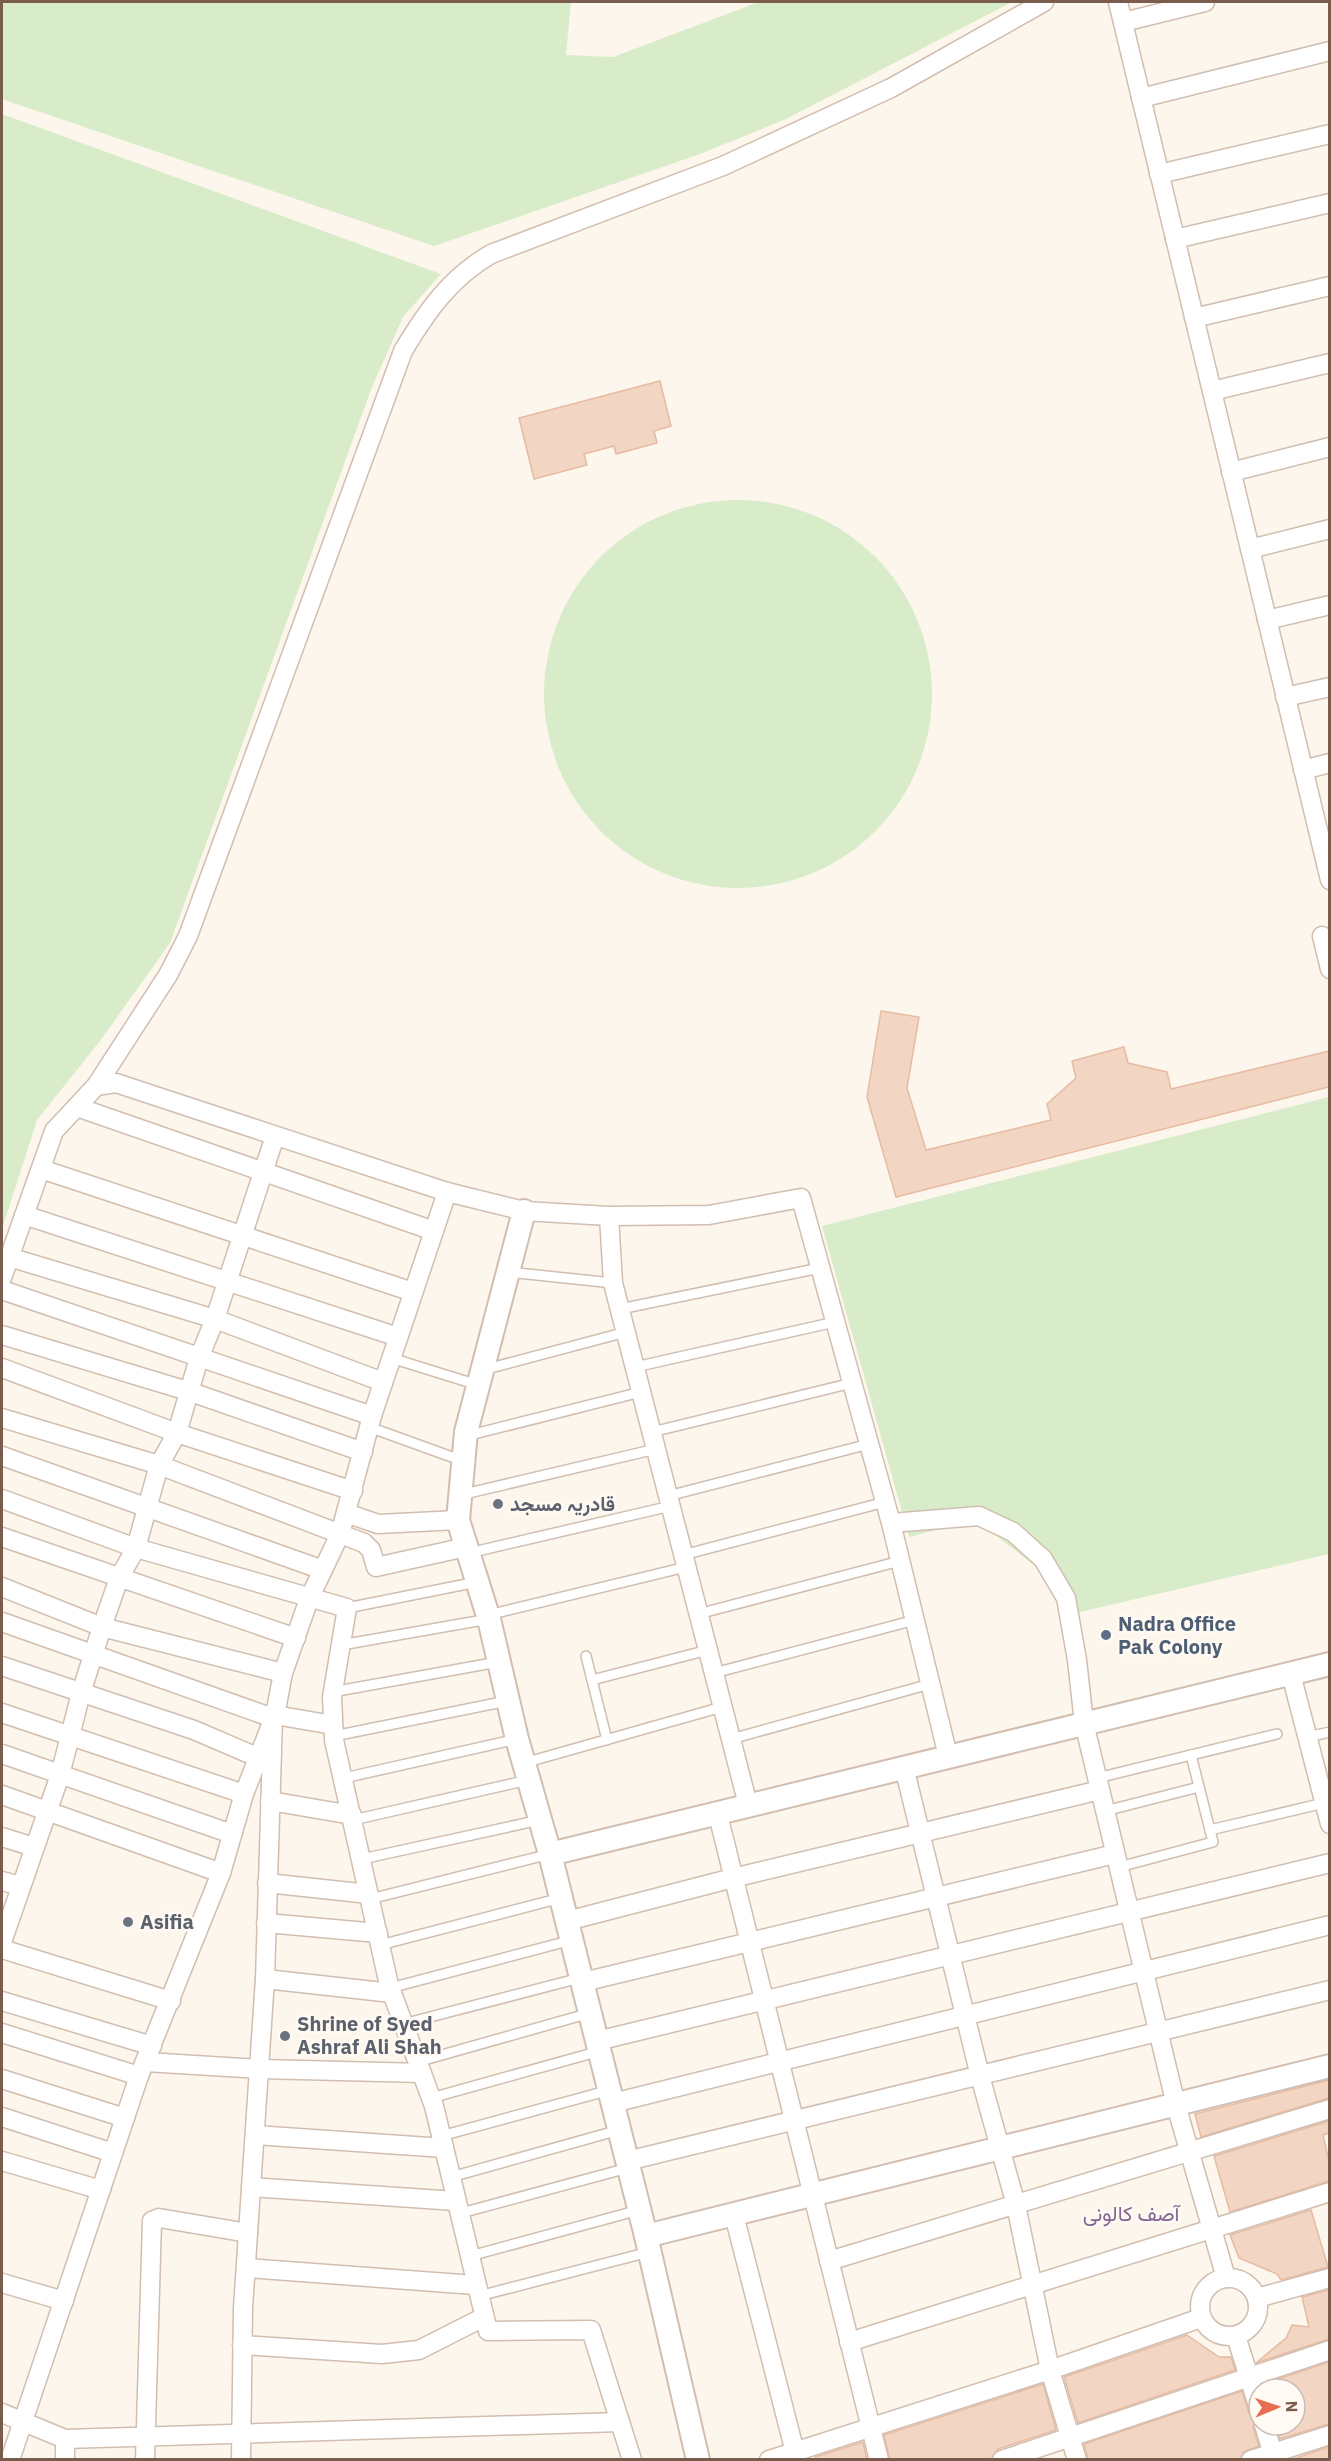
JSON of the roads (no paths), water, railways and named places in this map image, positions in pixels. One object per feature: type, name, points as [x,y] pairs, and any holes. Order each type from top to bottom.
[{"type":"street","points":[[2,1278],[54,1131],[96,1086],[168,975],[188,936],[403,351],[433,303],[473,265],[491,254],[723,166],[891,88],[1044,2]]},
{"type":"street","points":[[1118,2],[1329,880]]},
{"type":"street","points":[[1123,22],[1205,2]]},
{"type":"street","points":[[1141,98],[1329,51]]},
{"type":"street","points":[[1160,174],[1329,134]]},
{"type":"street","points":[[1175,239],[1329,203]]},
{"type":"street","points":[[1194,318],[1329,286]]},
{"type":"street","points":[[1212,391],[1329,363]]},
{"type":"street","points":[[1231,472],[1329,447]]},
{"type":"street","points":[[1250,549],[1329,529]]},
{"type":"street","points":[[1267,620],[1329,605]]},
{"type":"street","points":[[1286,697],[1329,687]]},
{"type":"street","points":[[1303,770],[1329,763]]},
{"type":"street","points":[[1322,936],[1329,969]]},
{"type":"street","points":[[96,1086],[116,1083],[447,1192],[524,1211],[609,1216],[709,1215],[801,1198],[891,1523],[948,1756]]},
{"type":"street","points":[[77,1107],[263,1169],[434,1230]]},
{"type":"street","points":[[2,1942],[60,1775],[93,1653],[119,1578],[136,1548],[159,1465],[177,1434],[191,1392],[198,1358],[215,1319],[275,1136]]},
{"type":"street","points":[[40,1169],[413,1292]]},
{"type":"street","points":[[241,2460],[242,2345],[265,1979],[274,1716],[283,1673],[309,1599],[340,1534],[370,1421],[447,1192]]},
{"type":"street","points":[[524,1211],[466,1436],[458,1520],[489,1617],[507,1701],[583,1980],[698,2460]]},
{"type":"street","points":[[24,1215],[398,1337]]},
{"type":"street","points":[[609,1216],[613,1283],[748,1805]]},
{"type":"street","points":[[9,1257],[215,1319],[383,1382]]},
{"type":"street","points":[[2,1290],[370,1421]]},
{"type":"street","points":[[2,1335],[191,1392],[363,1452]]},
{"type":"street","points":[[2,1368],[177,1434],[353,1491]]},
{"type":"street","points":[[2,1418],[159,1465],[364,1543],[371,1550],[376,1567],[467,1550]]},
{"type":"street","points":[[2,1456],[323,1570]]},
{"type":"street","points":[[2,1499],[136,1548],[347,1608],[332,1692],[333,1731],[391,1991],[431,2098],[488,2331],[591,2330],[632,2460]]},
{"type":"street","points":[[346,1513],[386,1525],[458,1520]]},
{"type":"street","points":[[891,1523],[979,1515],[1013,1532],[1042,1559],[1066,1598],[1077,1660],[1084,1723],[1176,2105],[1227,2278]]},
{"type":"street","points":[[2,1537],[296,1638]]},
{"type":"street","points":[[2,1587],[102,1627],[283,1673]]},
{"type":"street","points":[[2,1622],[274,1716],[333,1731]]},
{"type":"street","points":[[550,1854],[718,1815],[748,1805],[1329,1664]]},
{"type":"street","points":[[2,1666],[194,1730],[257,1757]]},
{"type":"street","points":[[1291,1674],[1325,1798],[1329,1824]]},
{"type":"street","points":[[2,1713],[244,1794]]},
{"type":"street","points":[[10,2460],[125,2118],[221,1873],[244,1794],[274,1716]]},
{"type":"street","points":[[2,1754],[232,1834]]},
{"type":"street","points":[[903,1767],[980,2076],[1016,2205],[1035,2284],[1050,2370],[1077,2460]]},
{"type":"street","points":[[570,1930],[733,1878],[919,1833],[1099,1784]]},
{"type":"street","points":[[2,1795],[221,1873]]},
{"type":"street","points":[[270,1801],[353,1817]]},
{"type":"street","points":[[718,1815],[879,2460]]},
{"type":"street","points":[[2,1837],[34,1847]]},
{"type":"street","points":[[583,1980],[935,1897],[1117,1860]]},
{"type":"street","points":[[598,2046],[764,2001],[1329,1863]]},
{"type":"street","points":[[2,1881],[20,1886]]},
{"type":"street","points":[[267,1883],[370,1896]]},
{"type":"street","points":[[266,1923],[379,1939]]},
{"type":"street","points":[[611,2097],[780,2062],[1329,1925]]},
{"type":"street","points":[[2,1949],[171,2001]]},
{"type":"street","points":[[265,1979],[391,1991]]},
{"type":"street","points":[[628,2164],[795,2120],[1329,1990]]},
{"type":"street","points":[[2,2001],[146,2061]]},
{"type":"street","points":[[2,2033],[146,2061],[260,2069],[419,2067]]},
{"type":"street","points":[[648,2244],[734,2215],[1329,2066]]},
{"type":"street","points":[[2,2079],[125,2118]]},
{"type":"street","points":[[829,2261],[1329,2109]]},
{"type":"street","points":[[2,2117],[113,2153]]},
{"type":"street","points":[[255,2135],[442,2142]]},
{"type":"street","points":[[2,2161],[101,2190]]},
{"type":"street","points":[[252,2187],[459,2207]]},
{"type":"street","points":[[849,2342],[1329,2192]]},
{"type":"street","points":[[734,2215],[796,2455]]},
{"type":"street","points":[[145,2460],[152,2222],[159,2218],[248,2234]]},
{"type":"street","points":[[246,2268],[477,2290]]},
{"type":"street","points":[[1227,2278],[1243,2281],[1257,2298],[1258,2314],[1254,2324],[1236,2336],[1216,2334],[1206,2327],[1201,2318],[1199,2303],[1203,2293],[1209,2285],[1227,2278]]},
{"type":"street","points":[[1257,2298],[1329,2278]]},
{"type":"street","points":[[2,2283],[64,2301]]},
{"type":"street","points":[[242,2345],[382,2354],[404,2353],[419,2350],[484,2317]]},
{"type":"street","points":[[769,2460],[796,2455],[870,2426],[1050,2370],[1201,2318]]},
{"type":"street","points":[[1236,2336],[1249,2376]]},
{"type":"street","points":[[1002,2460],[1329,2350]]},
{"type":"street","points":[[2,2413],[65,2439],[241,2435],[527,2423],[620,2422]]},
{"type":"street","points":[[1251,2460],[1274,2456],[1329,2435]]},
{"type":"street","points":[[1268,2437],[1274,2456]]},
{"type":"street","points":[[65,2439],[65,2460]]},
{"type":"lane","points":[[620,1309],[820,1268]]},
{"type":"lane","points":[[508,1272],[613,1283]]},
{"type":"lane","points":[[635,1367],[835,1322]]},
{"type":"lane","points":[[391,1358],[481,1378],[626,1332]]},
{"type":"lane","points":[[460,1495],[852,1383]]},
{"type":"lane","points":[[466,1436],[641,1392]]},
{"type":"lane","points":[[370,1421],[464,1461]]},
{"type":"lane","points":[[467,1550],[669,1501],[869,1444]]},
{"type":"lane","points":[[342,1645],[489,1617],[885,1502]]},
{"type":"lane","points":[[698,1614],[900,1562]]},
{"type":"lane","points":[[347,1608],[477,1582]]},
{"type":"lane","points":[[714,1673],[915,1620]]},
{"type":"lane","points":[[592,1680],[708,1650]]},
{"type":"lane","points":[[586,1656],[607,1740]]},
{"type":"lane","points":[[332,1692],[498,1662]]},
{"type":"lane","points":[[731,1739],[930,1684]]},
{"type":"lane","points":[[333,1731],[507,1701]]},
{"type":"lane","points":[[353,1817],[526,1772],[607,1740],[722,1707]]},
{"type":"lane","points":[[1307,1737],[1329,1732]]},
{"type":"lane","points":[[1099,1784],[1191,1755],[1277,1734]]},
{"type":"lane","points":[[344,1778],[517,1739]]},
{"type":"lane","points":[[1117,1860],[1213,1842],[1191,1755]]},
{"type":"lane","points":[[1105,1811],[1199,1787]]},
{"type":"lane","points":[[1210,1830],[1325,1798]]},
{"type":"lane","points":[[362,1860],[540,1820]]},
{"type":"lane","points":[[370,1896],[550,1854]]},
{"type":"lane","points":[[379,1939],[561,1898]]},
{"type":"lane","points":[[391,1991],[570,1930]]},
{"type":"lane","points":[[403,2024],[583,1980]]},
{"type":"lane","points":[[419,2067],[590,2013]]},
{"type":"lane","points":[[431,2098],[598,2046]]},
{"type":"lane","points":[[442,2142],[611,2097]]},
{"type":"lane","points":[[451,2177],[620,2130]]},
{"type":"lane","points":[[459,2207],[628,2164]]},
{"type":"lane","points":[[470,2256],[639,2210]]},
{"type":"lane","points":[[477,2290],[648,2244]]},
{"type":"place","name":"قادریہ مسجد","points":[[498,1504]]},
{"type":"place","name":"Nadra Office Pak Colony","points":[[1106,1635]]},
{"type":"place","name":"Asifia","points":[[128,1922]]},
{"type":"place","name":"Shrine of Syed Ashraf Ali Shah","points":[[285,2036]]},
{"type":"district","name":"آصف کالونی","points":[[1131,2214]]}]
